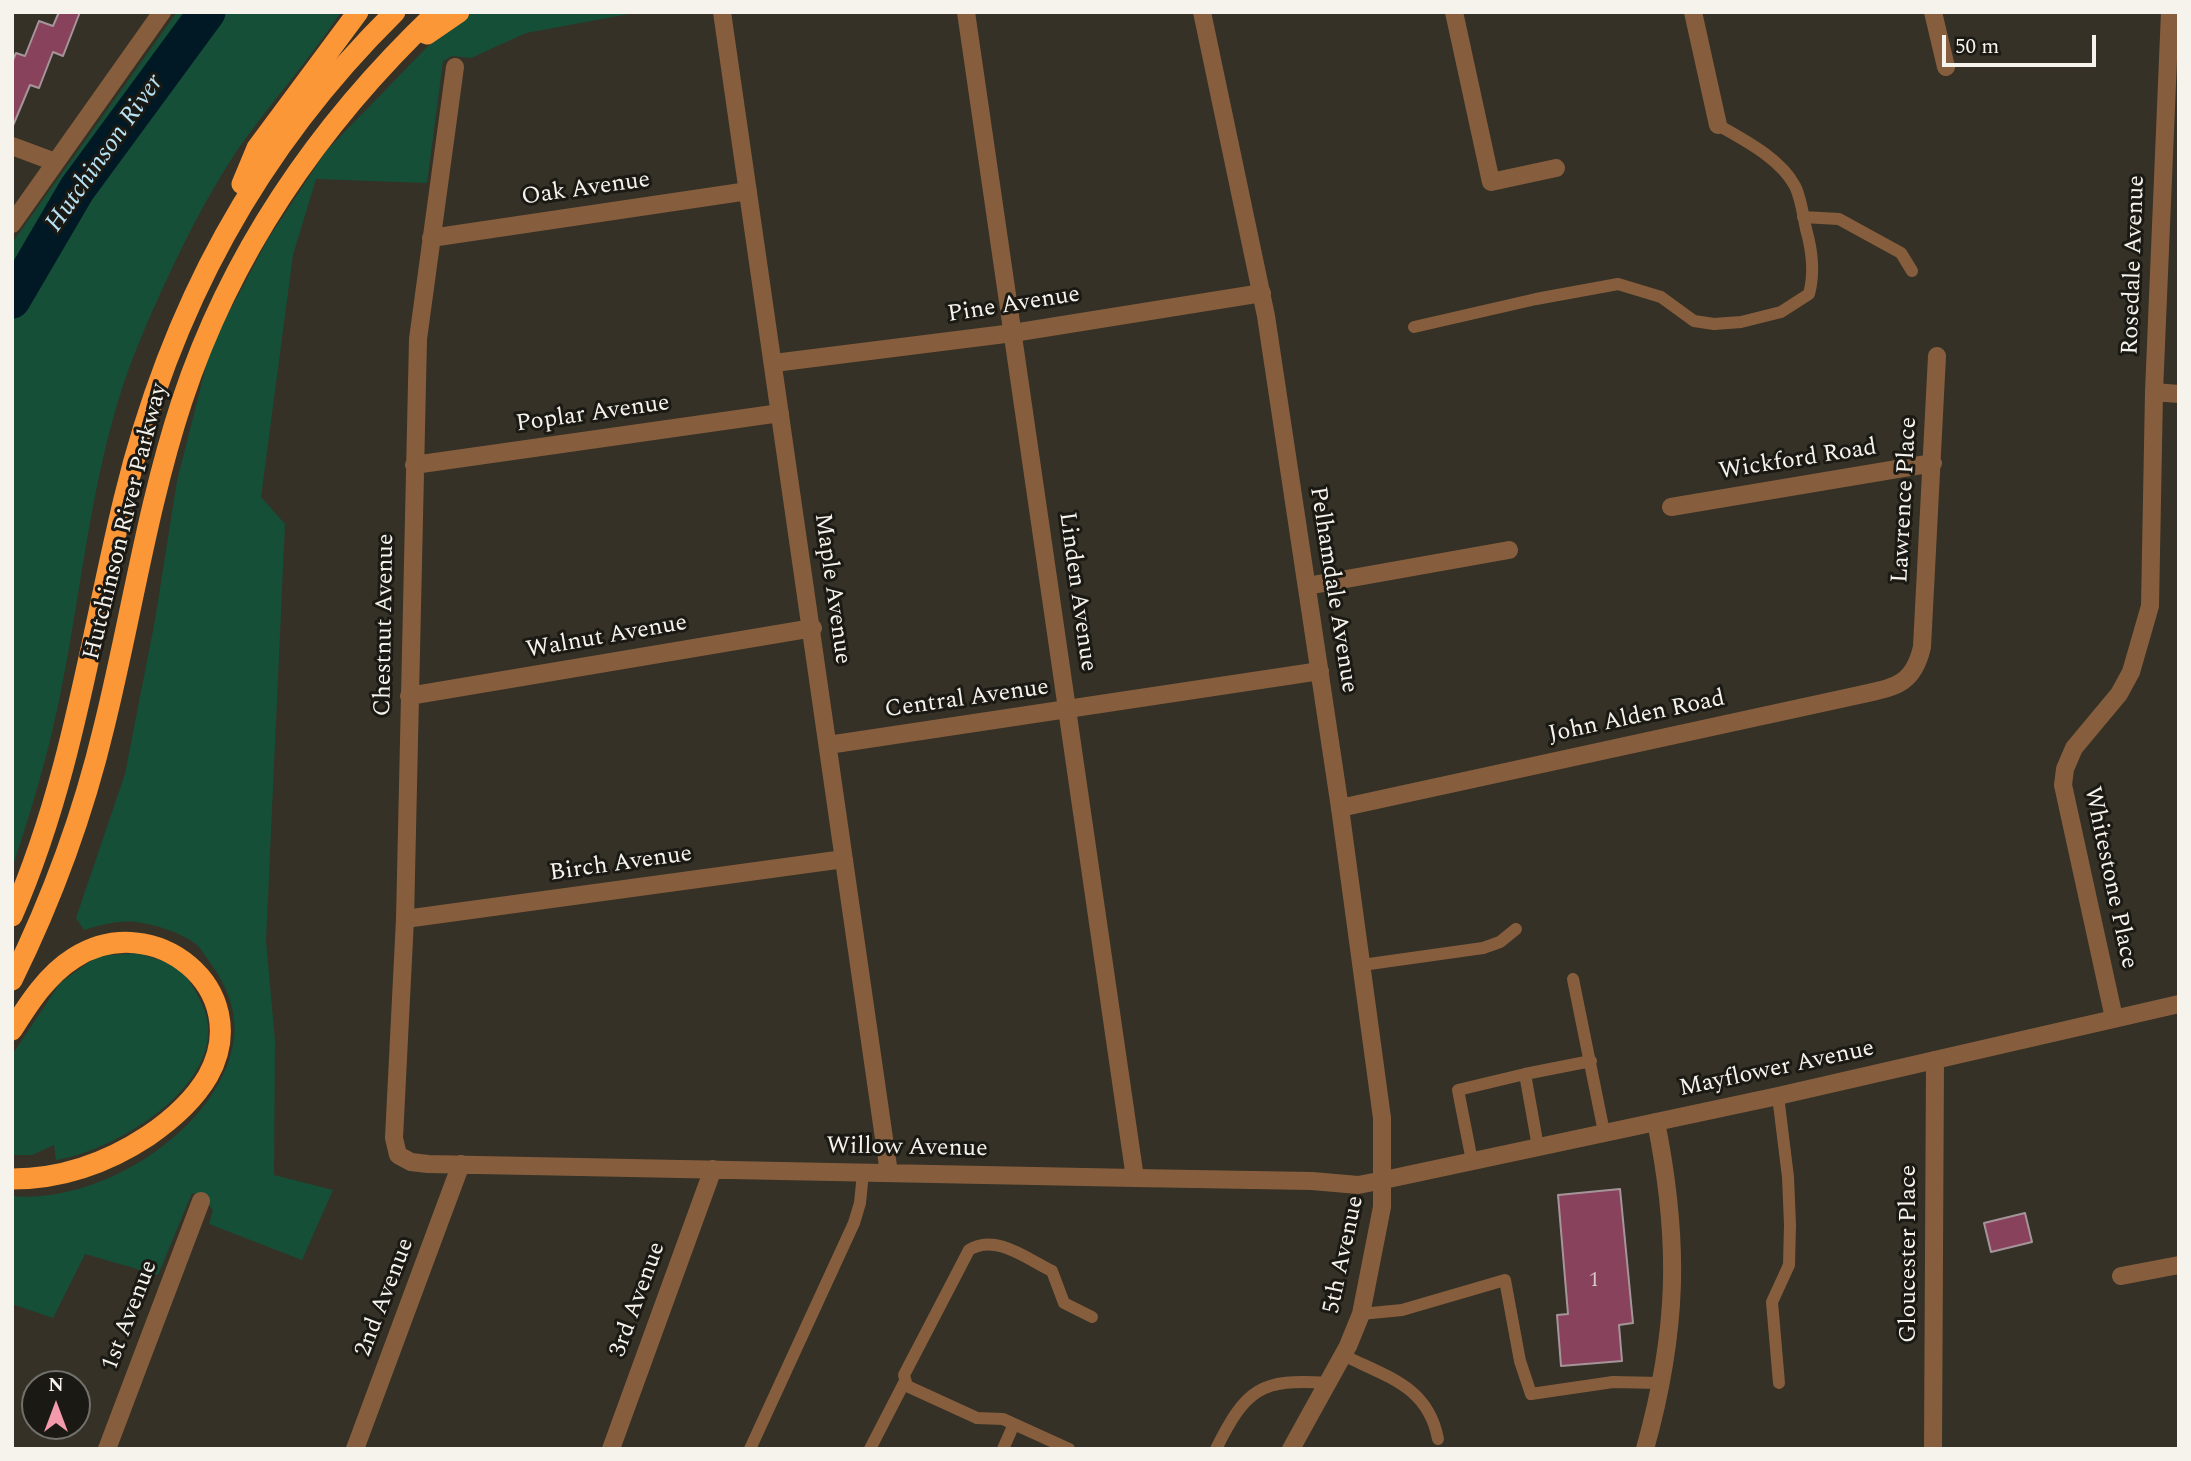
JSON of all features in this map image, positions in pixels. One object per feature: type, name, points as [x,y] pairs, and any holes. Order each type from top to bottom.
[{"type":"highway","points":[[217,247],[257,148],[358,12]]},
{"type":"highway","name":"Hutchinson River Parkway","points":[[12,916],[41,844],[68,759],[139,443],[177,330],[217,247],[257,178],[338,72],[396,12]]},
{"type":"highway","name":"Hutchinson River Parkway","points":[[12,980],[46,906],[81,812],[105,724],[167,450],[202,346],[236,272],[284,190],[346,106],[387,60],[437,12]]},
{"type":"highway","points":[[387,60],[459,12]]},
{"type":"highway","points":[[12,1030],[37,993],[61,967],[89,950],[129,942],[160,947],[190,966],[211,993],[219,1030],[217,1048],[208,1076],[187,1104],[154,1132],[119,1153],[85,1167],[49,1176],[12,1179]]},
{"type":"street","points":[[12,224],[162,12]]},
{"type":"street","name":"Maple Avenue","points":[[722,12],[813,628],[889,1172]]},
{"type":"street","name":"Linden Avenue","points":[[966,12],[1135,1178]]},
{"type":"street","name":"Pelhamdale Avenue","points":[[1202,12],[1262,293],[1362,965],[1382,1118],[1384,1180]]},
{"type":"street","points":[[1454,12],[1491,182],[1556,168]]},
{"type":"street","points":[[1693,12],[1718,125]]},
{"type":"street","points":[[1933,12],[1946,66]]},
{"type":"street","name":"Rosedale Avenue","points":[[2152,520],[2154,392],[2170,12]]},
{"type":"street","name":"Chestnut Avenue","points":[[428,1164],[411,1162],[398,1154],[394,1138],[405,919],[418,338],[455,66]]},
{"type":"street","points":[[12,146],[55,162]]},
{"type":"street","name":"Oak Avenue","points":[[431,238],[748,191]]},
{"type":"street","name":"Pine Avenue","points":[[774,363],[1013,333],[1262,293]]},
{"type":"street","name":"Lawrence Place","points":[[1922,647],[1937,356]]},
{"type":"street","points":[[2154,392],[2179,394]]},
{"type":"street","name":"Poplar Avenue","points":[[414,465],[780,413]]},
{"type":"street","name":"Wickford Road","points":[[1671,507],[1933,463]]},
{"type":"street","name":"Whitestone Place","points":[[2114,1018],[2063,785],[2065,769],[2074,748],[2119,694],[2140,650],[2150,606],[2152,520]]},
{"type":"street","points":[[1307,586],[1509,550]]},
{"type":"street","name":"Walnut Avenue","points":[[409,696],[813,628]]},
{"type":"street","name":"John Alden Road","points":[[1340,808],[1889,688],[1906,681],[1919,662],[1922,647]]},
{"type":"street","name":"Central Avenue","points":[[828,745],[1320,671]]},
{"type":"street","name":"Birch Avenue","points":[[405,919],[844,859]]},
{"type":"street","name":"Mayflower Avenue","points":[[1384,1180],[1778,1096],[2179,1004]]},
{"type":"street","name":"Gloucester Place","points":[[1933,1449],[1935,1060]]},
{"type":"street","points":[[1645,1449],[1660,1383],[1674,1286],[1672,1222],[1656,1122]]},
{"type":"street","name":"Willow Avenue","points":[[428,1164],[1312,1181],[1358,1185],[1384,1180]]},
{"type":"street","name":"2nd Avenue","points":[[355,1449],[461,1164]]},
{"type":"street","name":"3rd Avenue","points":[[611,1449],[713,1169]]},
{"type":"street","name":"5th Avenue","points":[[1292,1449],[1343,1355],[1361,1314],[1384,1180]]},
{"type":"street","name":"1st Avenue","points":[[107,1449],[201,1201]]},
{"type":"street","points":[[2121,1276],[2179,1265]]},
{"type":"lane","points":[[1414,327],[1536,299],[1618,284],[1661,297],[1694,321],[1714,324],[1741,322],[1781,312],[1809,294],[1813,281],[1812,250],[1795,187],[1782,169],[1744,140],[1718,125]]},
{"type":"lane","points":[[1803,217],[1839,219],[1901,253],[1912,271]]},
{"type":"lane","points":[[1362,965],[1483,948],[1500,942],[1516,929]]},
{"type":"lane","points":[[1573,979],[1604,1132]]},
{"type":"lane","points":[[1472,1161],[1458,1090],[1591,1061]]},
{"type":"lane","points":[[1525,1074],[1538,1147]]},
{"type":"lane","points":[[1778,1096],[1788,1177],[1790,1225],[1789,1265],[1772,1302],[1779,1383]]},
{"type":"lane","points":[[750,1449],[854,1223],[860,1203],[863,1172]]},
{"type":"lane","points":[[870,1449],[904,1383],[904,1375],[969,1250],[979,1244],[995,1243],[1052,1271],[1064,1303],[1092,1317]]},
{"type":"lane","points":[[1361,1314],[1402,1310],[1505,1280],[1520,1361],[1531,1394],[1613,1382],[1660,1383]]},
{"type":"lane","points":[[1343,1355],[1413,1390],[1431,1414],[1438,1439]]},
{"type":"lane","points":[[1216,1449],[1241,1402],[1259,1390],[1275,1383],[1294,1381],[1328,1383]]},
{"type":"lane","points":[[904,1383],[977,1418],[1003,1419],[1069,1449]]},
{"type":"lane","points":[[1003,1449],[1014,1424]]},
{"type":"green space","points":[[177,12],[341,12],[222,174],[184,244],[140,340],[124,383],[100,473],[54,723],[12,869],[12,243]]},
{"type":"green space","points":[[473,12],[640,12],[526,33],[471,58],[452,56],[443,61],[427,183],[316,179],[293,255],[261,497],[285,524],[266,941],[275,1041],[274,1175],[333,1190],[302,1260],[209,1224],[213,1210],[203,1197],[192,1193],[158,1275],[85,1254],[53,1318],[12,1304],[12,1196],[44,1196],[77,1189],[110,1178],[141,1161],[170,1140],[195,1116],[215,1089],[233,1046],[234,1020],[228,996],[217,972],[196,944],[168,930],[136,922],[116,922],[84,930],[76,918],[125,774],[155,620],[177,481],[211,346],[268,239],[326,151],[427,47]]},
{"type":"green space","points":[[137,953],[160,960],[183,973],[201,1002],[208,1030],[203,1057],[188,1083],[166,1106],[139,1126],[81,1154],[56,1160],[54,1145],[32,1155],[12,1155],[12,1055],[60,983],[97,956]]},
{"type":"building","points":[[59,12],[80,12],[63,56],[53,52],[39,88],[30,85],[12,128],[12,62],[16,53],[25,56],[39,21],[53,26]]},
{"type":"building","points":[[1620,1189],[1633,1323],[1619,1325],[1622,1361],[1561,1366],[1557,1315],[1568,1314],[1558,1195]]},
{"type":"building","points":[[2025,1213],[2032,1242],[1991,1252],[1984,1223]]},
{"type":"waterway","name":"Hutchinson River","points":[[12,300],[77,189],[207,12]]}]
